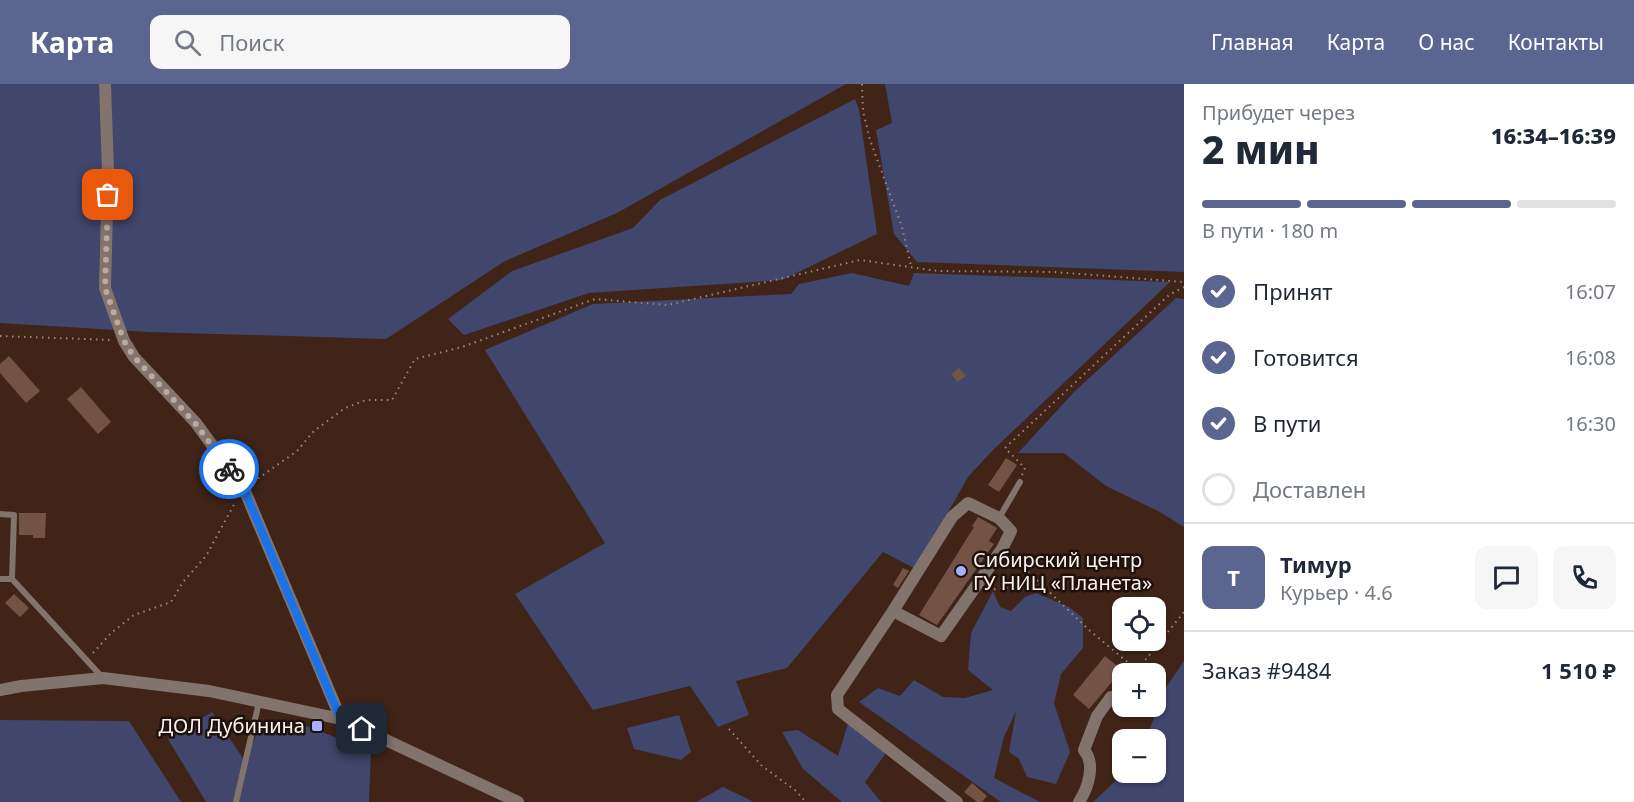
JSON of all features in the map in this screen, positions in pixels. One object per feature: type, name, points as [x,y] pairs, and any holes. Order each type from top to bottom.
[{"type":"street","points":[[105,84],[108,171],[105,288],[124,341],[134,357],[195,423],[244,489],[341,720]]},
{"type":"street","points":[[893,611],[940,636],[973,592],[1002,549],[1011,531],[999,518],[968,503],[952,517],[837,695],[838,709],[957,802]]},
{"type":"street","points":[[0,690],[103,678],[209,691],[341,720],[519,802]]},
{"type":"street","points":[[1079,802],[1089,783],[1089,756],[1084,750],[1097,716],[1111,697]]},
{"type":"lane","points":[[999,518],[1020,482]]},
{"type":"lane","points":[[0,514],[14,515],[12,579],[103,678]]},
{"type":"lane","points":[[0,579],[12,579]]},
{"type":"lane","points":[[236,802],[259,702]]},
{"type":"path","points":[[862,84],[863,111],[870,140],[902,227],[911,267]]},
{"type":"path","points":[[87,660],[111,633],[134,615],[171,602],[183,582],[206,556],[224,520],[244,489],[297,451],[315,431],[345,408],[366,400],[392,400],[415,359],[462,347],[595,299],[668,305],[860,260],[938,271],[1054,272],[1184,282]]},
{"type":"path","points":[[1020,482],[1025,468],[1005,448],[1169,295],[1184,287]]},
{"type":"path","points":[[0,336],[124,341]]},
{"type":"path","points":[[1002,549],[1126,663]]},
{"type":"path","points":[[973,592],[1041,584]]},
{"type":"path","points":[[1143,663],[1184,612]]},
{"type":"path","points":[[729,729],[762,766],[795,790],[806,802]]},
{"type":"shaded area","points":[[0,84],[846,84],[617,213],[505,261],[386,339],[149,332],[0,323]]},
{"type":"shaded area","points":[[885,84],[1184,84],[1184,272],[917,262],[894,234],[876,130],[892,123]]},
{"type":"shaded area","points":[[855,99],[859,110],[877,234],[782,280],[589,293],[464,335],[448,319],[512,271],[633,228],[660,200]]},
{"type":"shaded area","points":[[852,273],[909,286],[914,273],[1170,282],[993,450],[968,477],[916,569],[883,552],[787,668],[736,681],[749,715],[718,727],[690,686],[593,710],[515,594],[605,543],[485,350],[593,304],[791,294],[799,284]]},
{"type":"shaded area","points":[[1176,298],[1184,299],[1184,527],[1160,512],[1106,486],[1064,453],[1018,453],[1074,392]]},
{"type":"shaded area","points":[[993,591],[1000,607],[1011,611],[1025,597],[1036,593],[1069,607],[1083,618],[1083,648],[1061,674],[1054,703],[1070,752],[1056,784],[1027,777],[1019,759],[1009,752],[1016,711],[1004,737],[994,778],[1040,802],[1001,802],[859,702],[878,688],[900,696],[914,680],[943,697],[965,698],[993,690],[968,670],[971,633]]},
{"type":"shaded area","points":[[1184,661],[1184,802],[1093,802],[1113,783],[1166,783],[1166,729],[1150,729],[1154,717],[1166,717],[1166,688]]},
{"type":"shaded area","points":[[212,712],[244,760],[261,725],[298,723],[371,751],[369,802],[206,802],[168,739]]},
{"type":"shaded area","points":[[679,715],[691,752],[681,760],[634,749],[627,728]]},
{"type":"shaded area","points":[[0,720],[129,721],[181,802],[0,802]]},
{"type":"shaded area","points":[[849,720],[886,753],[865,782],[881,802],[842,802],[803,769],[782,732],[798,730],[838,756]]},
{"type":"shaded area","points":[[723,787],[754,802],[696,802]]},
{"type":"building","points":[[9,356],[40,391],[26,403],[0,373],[0,364]]},
{"type":"building","points":[[959,368],[966,376],[957,382],[951,374]]},
{"type":"building","points":[[81,387],[111,422],[98,434],[67,399]]},
{"type":"building","points":[[1006,458],[1017,465],[999,492],[988,485]]},
{"type":"building","points":[[19,513],[46,513],[45,538],[19,535]]},
{"type":"building","name":"Сибирский центр ГУ НИЦ «Планета»","points":[[978,517],[997,528],[989,541],[994,544],[937,625],[919,615]]},
{"type":"building","points":[[903,568],[909,571],[898,588],[893,585]]},
{"type":"building","points":[[14,594],[29,608],[20,617],[5,603]]},
{"type":"building","points":[[1105,656],[1114,663],[1112,682],[1089,709],[1073,695]]},
{"type":"building","points":[[972,783],[987,796],[982,802],[977,802],[964,792]]},
{"type":"way so far","points":[[108,195],[105,288],[124,341],[134,357],[195,423],[229,469]]},
{"type":"place","name":"Сибирский центр ГУ НИЦ «Планета»","points":[[961,571]]},
{"type":"place","name":"ДОЛ Дубинина","points":[[317,726]]},
{"type":"route","points":[[229,469],[244,489],[341,720],[362,729]]}]
